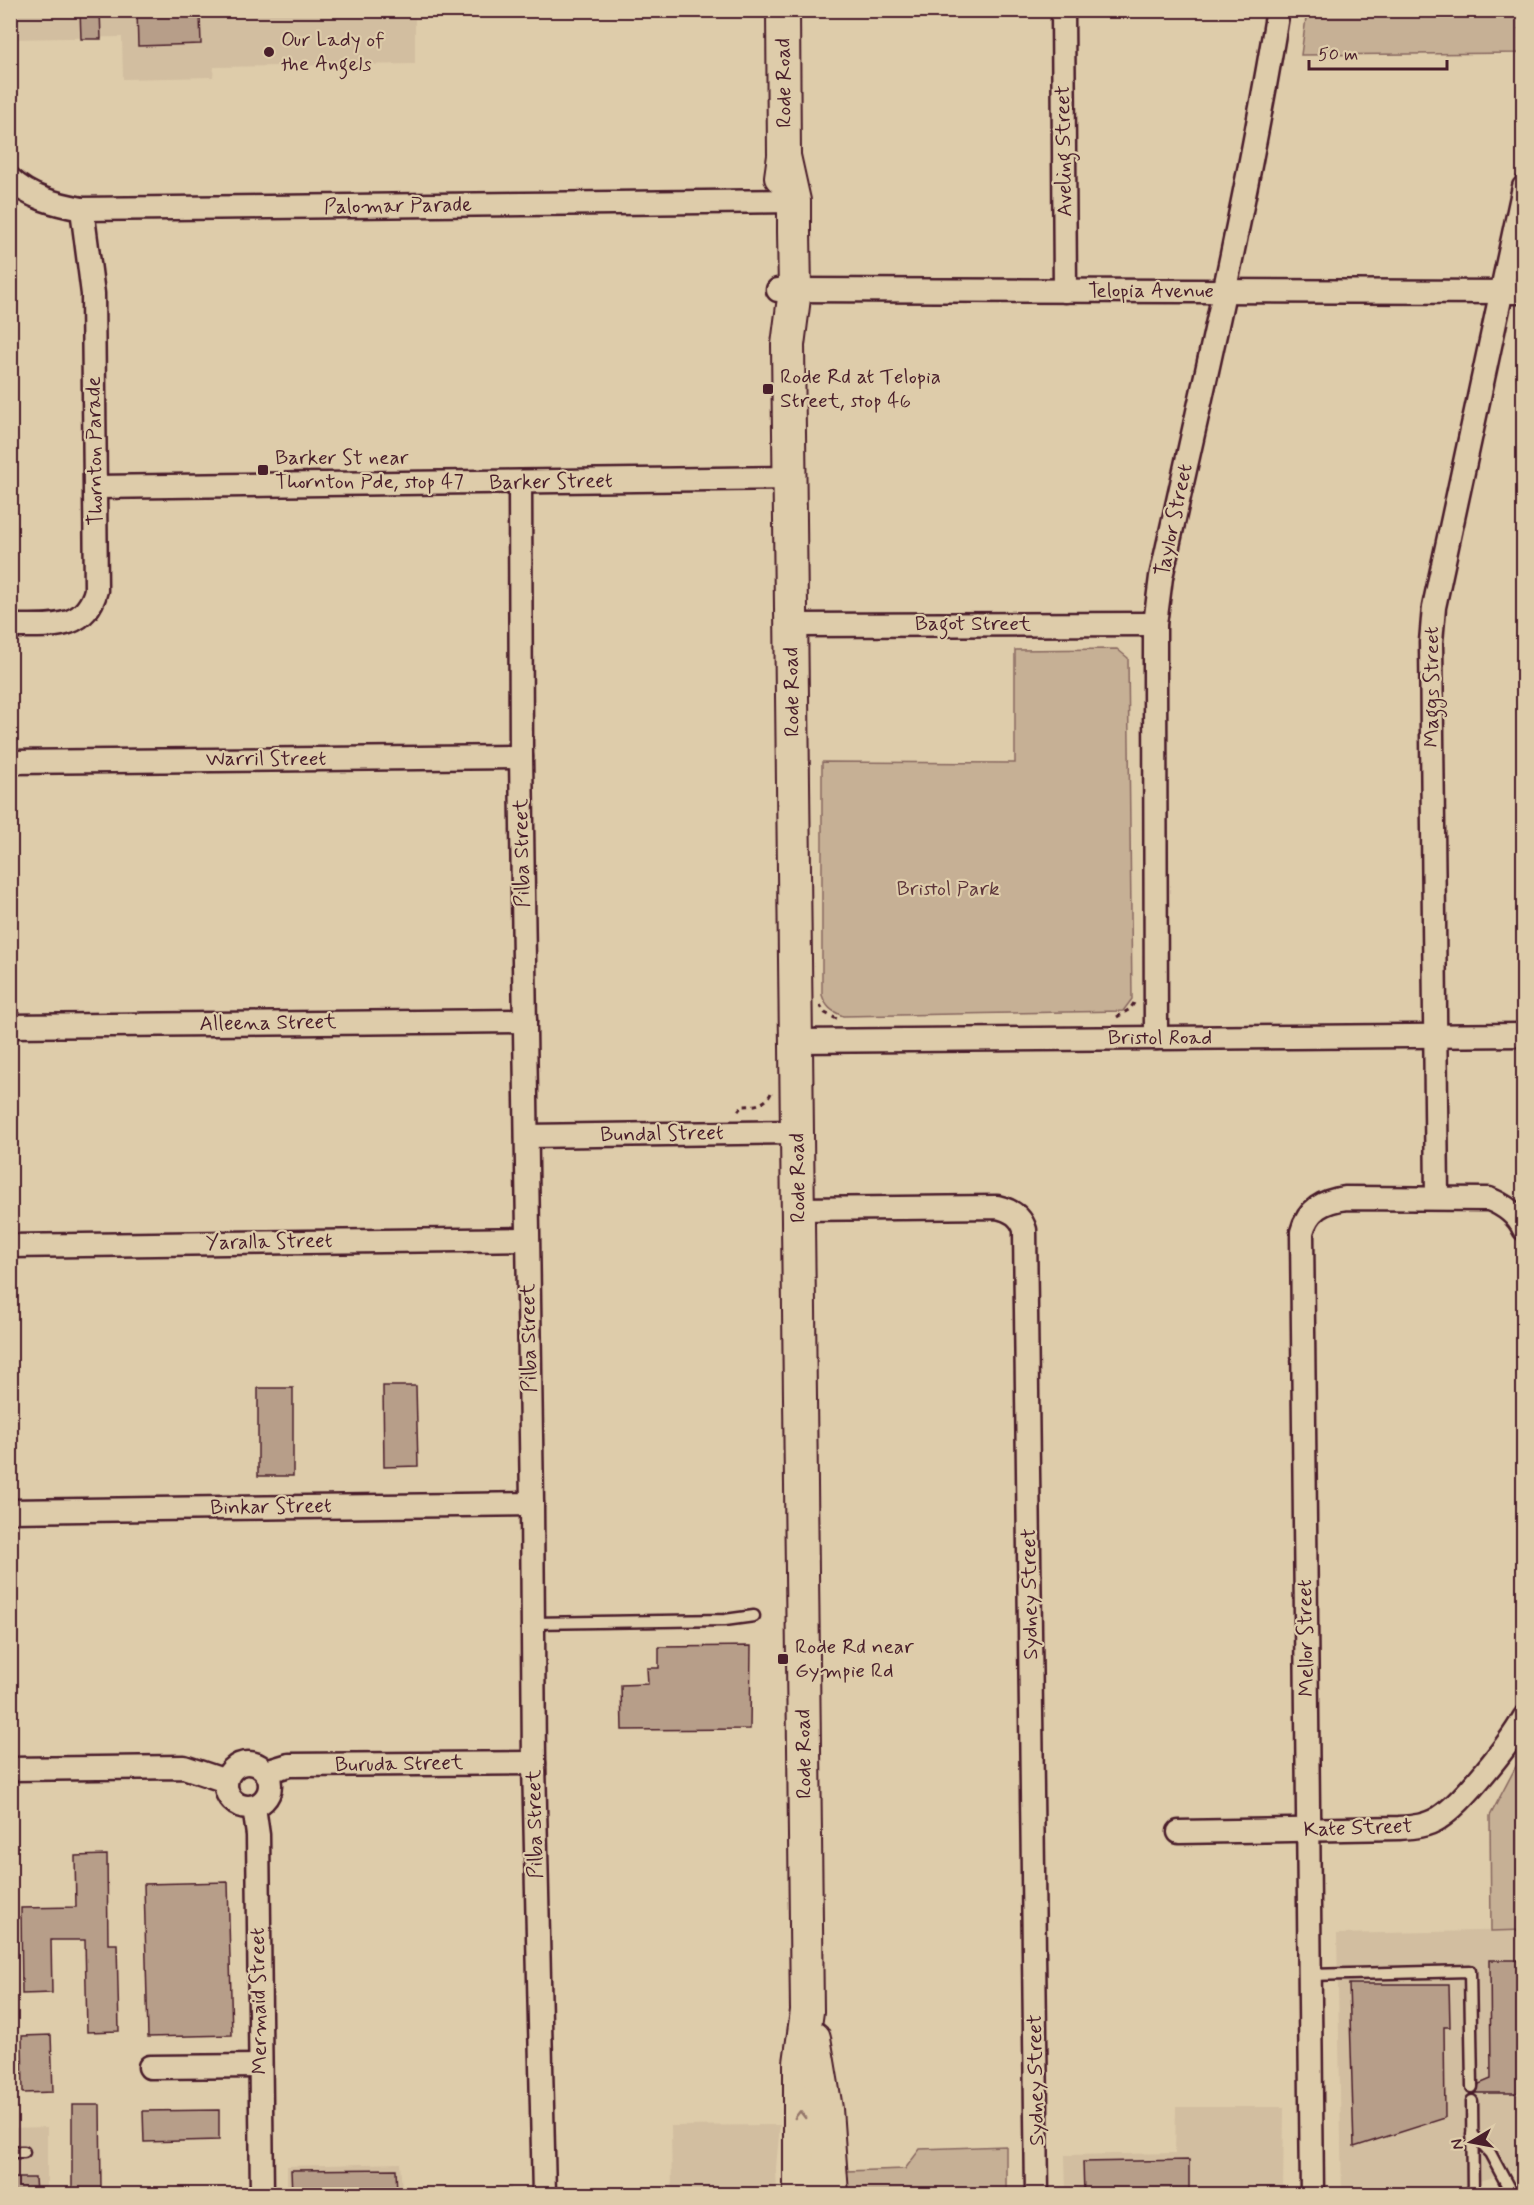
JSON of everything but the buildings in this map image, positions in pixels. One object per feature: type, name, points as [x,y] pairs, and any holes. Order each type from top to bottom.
[{"type":"main road","name":"Rode Road","points":[[783,10],[807,2011],[800,2063],[800,2194]]},
{"type":"main road","name":"Rode Road","points":[[807,2011],[820,2064],[826,2109],[832,2194]]},
{"type":"street","name":"Aveling Street","points":[[1062,10],[1065,291]]},
{"type":"street","name":"Taylor Street","points":[[1156,1038],[1155,624],[1161,577],[1223,291],[1278,10]]},
{"type":"street","name":"Palomar Parade","points":[[13,183],[45,200],[82,209],[785,201]]},
{"type":"street","name":"Maggs Street","points":[[1437,1197],[1431,642],[1434,607],[1524,187]]},
{"type":"street","name":"Thornton Parade","points":[[10,626],[66,623],[75,620],[89,608],[94,599],[97,580],[93,294],[82,209]]},
{"type":"street","name":"Telopia Avenue","points":[[786,290],[1524,292]]},
{"type":"street","name":"Barker Street","points":[[96,487],[789,478]]},
{"type":"street","name":"Pilba Street","points":[[520,482],[521,757],[534,1762],[544,2194]]},
{"type":"street","name":"Bagot Street","points":[[790,625],[1155,624]]},
{"type":"street","name":"Warril Street","points":[[10,762],[521,757]]},
{"type":"street","name":"Alleena Street","points":[[10,1026],[525,1021]]},
{"type":"street","name":"Bristol Road","points":[[796,1041],[1524,1035]]},
{"type":"street","name":"Bundal Street","points":[[526,1136],[798,1132]]},
{"type":"street","points":[[1437,1197],[1489,1199],[1506,1207],[1524,1229]]},
{"type":"street","name":"Mellor Street","points":[[1312,2194],[1302,1232],[1311,1212],[1321,1204],[1334,1199],[1437,1197]]},
{"type":"street","name":"Sydney Street","points":[[798,1209],[997,1207],[1013,1213],[1021,1220],[1025,1230],[1037,2194]]},
{"type":"street","name":"Yaralla Street","points":[[10,1246],[527,1239]]},
{"type":"street","name":"Binkar Street","points":[[10,1511],[532,1504]]},
{"type":"street","name":"Kate Street","points":[[1179,1832],[1416,1827],[1439,1818],[1460,1801],[1514,1734],[1524,1718]]},
{"type":"street","name":"Buruda Street","points":[[266,1772],[289,1765],[534,1762]]},
{"type":"street","points":[[239,1764],[254,1764],[266,1772],[270,1785],[269,1792],[261,1804],[255,1807],[239,1806],[228,1796],[226,1781],[228,1774],[239,1764]]},
{"type":"street","points":[[10,1769],[184,1767],[226,1781]]},
{"type":"street","name":"Mermaid Street","points":[[255,1807],[258,1827],[262,2194]]},
{"type":"street","points":[[150,2067],[260,2066]]},
{"type":"lane","points":[[533,1623],[725,1620],[754,1616]]},
{"type":"lane","points":[[1309,1975],[1470,1971],[1472,2087]]},
{"type":"lane","points":[[1472,2101],[1473,2194]]},
{"type":"lane","points":[[1472,2134],[1490,2153],[1512,2194]]},
{"type":"lane","points":[[10,2152],[24,2152]]},
{"type":"path","points":[[1110,1017],[1119,1016],[1130,1010],[1137,997]]},
{"type":"path","points":[[812,1005],[820,1005],[831,1017],[846,1020]]},
{"type":"path","points":[[718,1133],[742,1106],[757,1105],[767,1099],[771,1088]]},
{"type":"shaded area","name":"Our Lady of the Angels","points":[[10,11],[415,11],[415,64],[214,67],[213,77],[123,79],[122,37],[11,39]]},
{"type":"shaded area","points":[[1523,1930],[1523,2168],[1438,2194],[1342,2194],[1337,1934]]},
{"type":"shaded area","points":[[1176,2107],[1284,2107],[1283,2194],[1066,2194],[1065,2155],[1175,2153]]},
{"type":"shaded area","points":[[780,2125],[776,2167],[777,2194],[672,2194],[671,2126]]},
{"type":"shaded area","points":[[47,2127],[47,2194],[11,2194],[10,2128]]},
{"type":"shaded area","points":[[400,2163],[402,2189],[511,2186],[511,2194],[287,2194],[287,2166]]},
{"type":"green space","points":[[1307,11],[1519,11],[1520,53],[1301,55]]},
{"type":"green space","name":"Bristol Park","points":[[1117,649],[1128,658],[1132,999],[1123,1011],[843,1016],[827,1006],[822,995],[822,762],[1015,763],[1015,650]]},
{"type":"green space","points":[[1523,1753],[1523,1930],[1491,1931],[1490,1816]]},
{"type":"green space","points":[[1006,2146],[1006,2194],[847,2194],[846,2171],[905,2169],[920,2149]]},
{"type":"place","name":"Our Lady of the Angels","points":[[269,52]]},
{"type":"place","name":"Rode Rd at Telopia Street, stop 46","points":[[768,389]]},
{"type":"place","name":"Barker St near Thornton Pde, stop 47","points":[[263,470]]},
{"type":"place","name":"Rode Rd near Gympie Rd","points":[[783,1659]]}]
